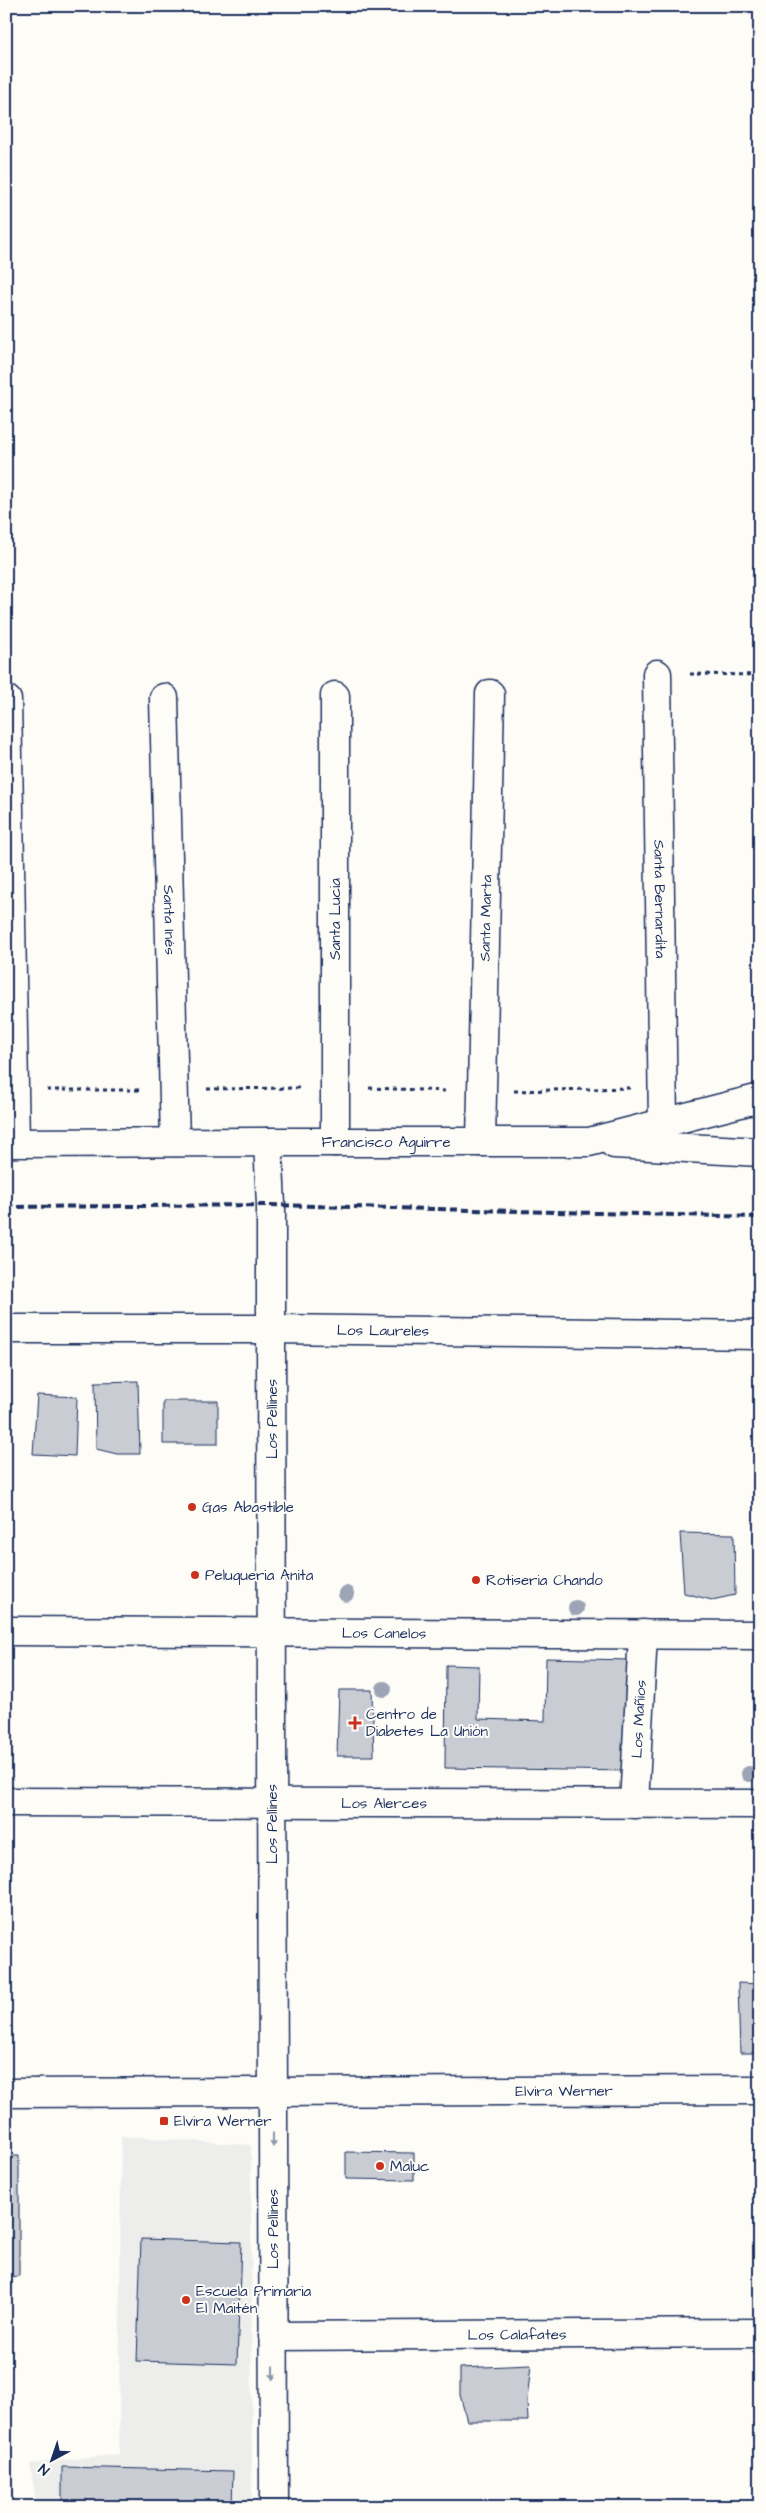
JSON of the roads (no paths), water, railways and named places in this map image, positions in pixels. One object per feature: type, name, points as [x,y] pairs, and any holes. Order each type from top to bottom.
[{"type":"street","name":"Santa Bernardita","points":[[657,674],[663,1123]]},
{"type":"street","name":"Santa Marta","points":[[481,1142],[490,694]]},
{"type":"street","name":"Santa Lucia","points":[[335,696],[335,1142]]},
{"type":"street","name":"Santa Inés","points":[[164,698],[175,1142]]},
{"type":"street","points":[[7,700],[14,1090],[10,1143]]},
{"type":"street","name":"Francisco Aguirre","points":[[10,1143],[588,1142],[760,1098]]},
{"type":"street","name":"Los Pellines","points":[[268,1142],[271,1205],[274,2507]]},
{"type":"street","points":[[588,1142],[760,1152]]},
{"type":"street","name":"Los Laureles","points":[[6,1329],[271,1329],[760,1335]]},
{"type":"street","name":"Los Canelos","points":[[6,1631],[760,1635]]},
{"type":"street","name":"Los Mañios","points":[[634,1804],[643,1634]]},
{"type":"street","name":"Los Alerces","points":[[6,1802],[760,1804]]},
{"type":"street","name":"Elvira Werner","points":[[6,2093],[760,2090]]},
{"type":"street","name":"Los Calafates","points":[[273,2336],[760,2333]]},
{"type":"railway","points":[[6,1207],[271,1205],[760,1217]]},
{"type":"place","name":"Gas Abastible","points":[[192,1507]]},
{"type":"place","name":"Peluqueria Anita","points":[[195,1575]]},
{"type":"place","name":"Rotiseria Chando","points":[[476,1580]]},
{"type":"place","name":"Centro de Diabetes La Unión","points":[[355,1723]]},
{"type":"place","name":"Elvira Werner","points":[[164,2121]]},
{"type":"place","name":"Maluc","points":[[380,2166]]},
{"type":"place","name":"Escuela Primaria El Maitén","points":[[186,2300]]}]
